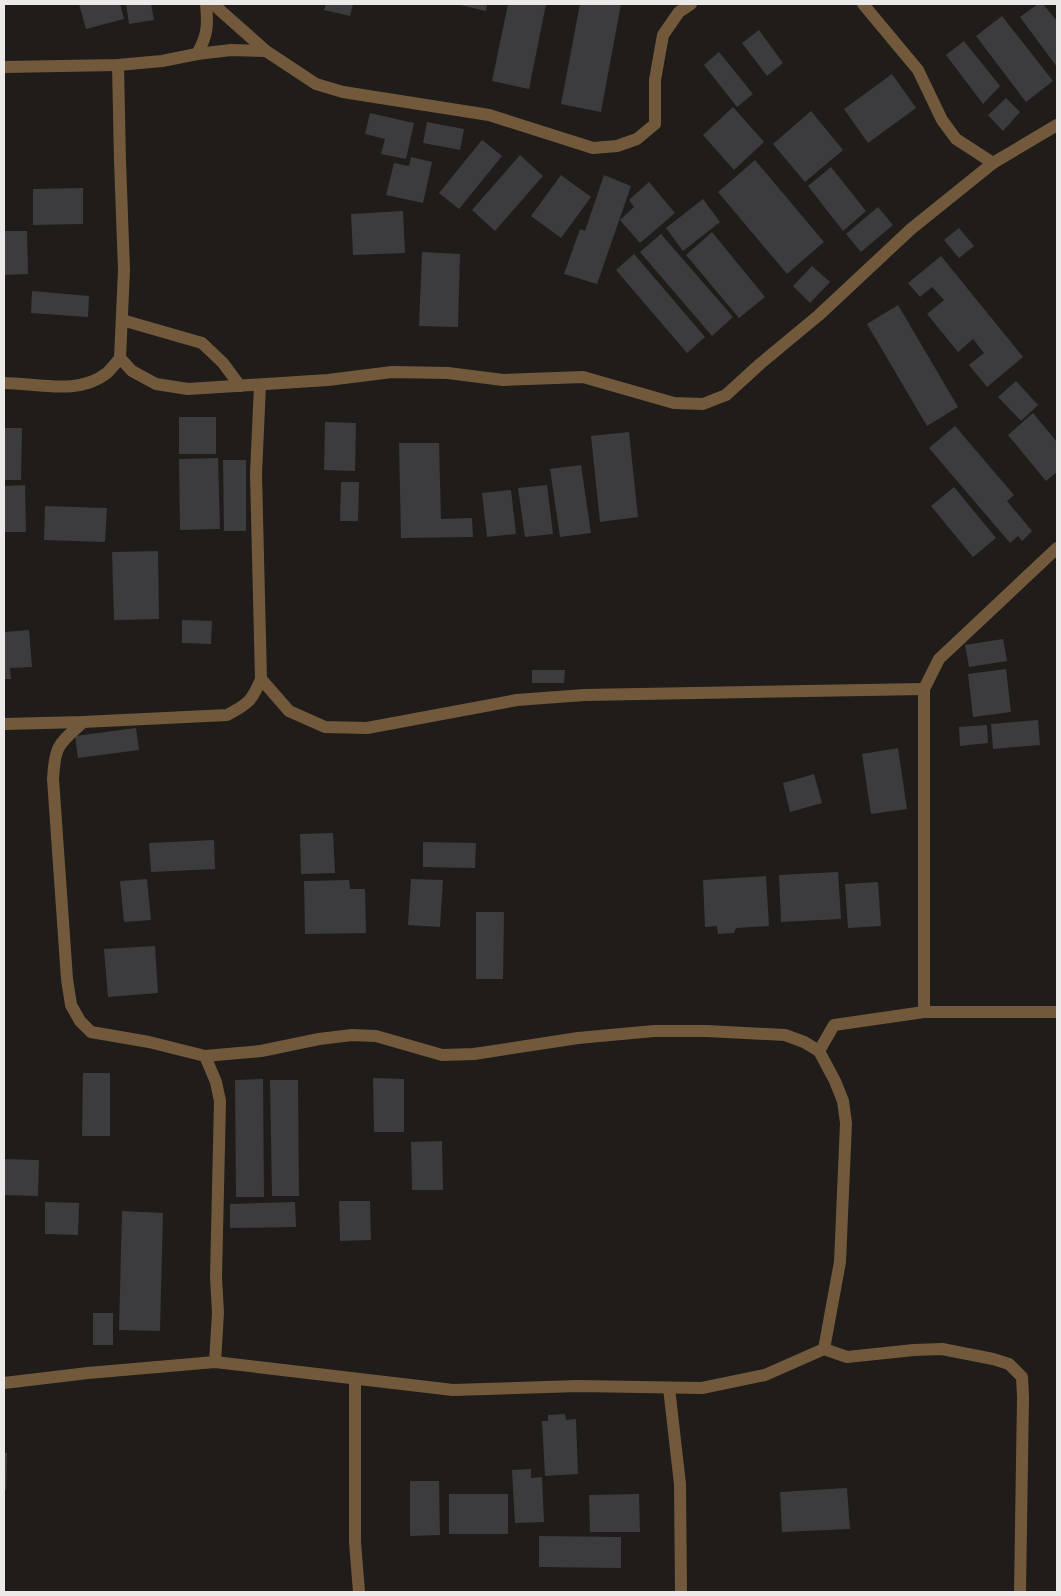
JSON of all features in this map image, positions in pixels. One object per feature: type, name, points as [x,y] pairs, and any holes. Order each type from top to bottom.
[{"type":"street","points":[[197,54],[204,42],[208,24],[206,4]]},
{"type":"street","points":[[213,4],[266,51],[316,84],[343,92],[489,115],[593,148],[617,146],[637,139],[654,124],[655,80],[663,35],[679,12],[691,4]]},
{"type":"street","points":[[863,4],[918,70],[942,120],[956,139],[993,163]]},
{"type":"street","points":[[4,67],[118,66],[231,50],[266,51]]},
{"type":"street","points":[[4,383],[64,387],[91,383],[107,373],[120,358],[124,270],[118,66]]},
{"type":"street","points":[[120,358],[132,371],[156,384],[188,389],[328,380],[392,372],[448,372],[503,380],[583,377],[674,403],[703,404],[726,395],[819,315],[911,230],[993,163],[1057,125]]},
{"type":"street","points":[[122,320],[202,343],[223,363],[240,386]]},
{"type":"street","points":[[4,724],[227,715],[242,707],[254,697],[261,679],[256,474],[260,385]]},
{"type":"street","points":[[924,1012],[924,689],[939,659],[1057,548]]},
{"type":"street","points":[[261,679],[289,711],[325,727],[367,728],[517,700],[565,697],[924,689]]},
{"type":"street","points":[[83,722],[61,743],[54,756],[55,799],[67,979],[71,1006],[80,1021],[91,1032],[149,1042],[205,1056],[261,1051],[319,1039],[352,1035],[376,1036],[442,1055],[474,1054],[578,1038],[654,1031],[707,1031],[785,1035],[804,1042],[819,1051],[835,1081],[843,1101],[846,1123],[840,1262],[824,1349]]},
{"type":"street","points":[[819,1051],[834,1025],[924,1012],[1057,1012]]},
{"type":"street","points":[[205,1056],[216,1082],[220,1101],[216,1277],[218,1314],[215,1362]]},
{"type":"street","points":[[4,1383],[88,1373],[215,1362],[453,1390],[578,1386],[702,1388],[765,1375],[824,1349],[847,1357],[942,1349],[993,1359],[1009,1364],[1022,1378],[1020,1592]]},
{"type":"street","points":[[355,1379],[355,1542],[359,1592]]},
{"type":"street","points":[[669,1388],[680,1484],[681,1592]]},
{"type":"building","points":[[79,4],[120,4],[124,19],[86,29]]},
{"type":"building","points":[[126,4],[151,4],[154,20],[129,24]]},
{"type":"building","points":[[326,4],[353,4],[350,16],[324,10]]},
{"type":"building","points":[[456,4],[487,4],[486,11]]},
{"type":"building","points":[[508,4],[546,4],[529,89],[492,81]]},
{"type":"building","points":[[580,4],[621,4],[601,112],[561,104]]},
{"type":"building","points":[[1038,4],[1043,4],[1057,21],[1057,67],[1020,17]]},
{"type":"building","points":[[1002,16],[1053,81],[1026,102],[976,36]]},
{"type":"building","points":[[759,30],[783,63],[767,76],[742,43]]},
{"type":"building","points":[[964,41],[1000,86],[983,104],[946,55]]},
{"type":"building","points":[[719,52],[753,94],[737,107],[704,65]]},
{"type":"building","points":[[892,74],[916,108],[868,143],[844,109]]},
{"type":"building","points":[[1006,98],[1020,112],[1003,131],[988,115]]},
{"type":"building","points":[[733,107],[764,142],[734,170],[703,135]]},
{"type":"building","points":[[811,111],[843,150],[805,182],[773,144]]},
{"type":"building","points":[[370,113],[414,123],[406,159],[381,154],[385,139],[365,134]]},
{"type":"building","points":[[427,122],[464,129],[460,150],[423,143]]},
{"type":"building","points":[[482,140],[502,156],[459,209],[439,193]]},
{"type":"building","points":[[520,155],[543,176],[495,231],[472,210]]},
{"type":"building","points":[[411,157],[432,162],[423,203],[386,195],[394,163],[409,166]]},
{"type":"building","points":[[755,160],[824,242],[787,274],[718,192]]},
{"type":"building","points":[[831,167],[866,211],[843,231],[808,186]]},
{"type":"building","points":[[561,175],[591,197],[561,238],[531,216]]},
{"type":"building","points":[[604,175],[631,186],[597,284],[564,274],[580,229],[585,231]]},
{"type":"building","points":[[649,182],[675,213],[640,243],[620,220],[634,207],[629,200]]},
{"type":"building","points":[[83,188],[83,224],[33,225],[33,189]]},
{"type":"building","points":[[703,199],[720,222],[683,251],[666,228]]},
{"type":"building","points":[[878,207],[893,225],[861,252],[846,234]]},
{"type":"building","points":[[403,211],[405,253],[353,255],[351,214]]},
{"type":"building","points":[[959,228],[974,246],[959,258],[944,240]]},
{"type":"building","points":[[4,231],[27,231],[28,274],[4,275]]},
{"type":"building","points":[[712,232],[765,297],[739,318],[686,255]]},
{"type":"building","points":[[661,234],[733,317],[712,336],[640,252]]},
{"type":"building","points":[[422,252],[460,254],[458,327],[419,326]]},
{"type":"building","points":[[634,254],[705,337],[687,353],[616,270]]},
{"type":"building","points":[[941,256],[1023,357],[987,387],[969,365],[984,353],[973,339],[958,352],[927,314],[944,300],[932,287],[920,297],[908,283]]},
{"type":"building","points":[[812,266],[830,282],[810,303],[793,286]]},
{"type":"building","points":[[32,291],[89,296],[88,317],[31,313]]},
{"type":"building","points":[[898,305],[958,407],[927,426],[867,324]]},
{"type":"building","points":[[1016,381],[1038,405],[1021,421],[998,397]]},
{"type":"building","points":[[1033,413],[1057,442],[1057,472],[1046,481],[1008,435]]},
{"type":"building","points":[[179,417],[216,417],[216,454],[179,454]]},
{"type":"building","points":[[325,422],[356,423],[355,471],[324,470]]},
{"type":"building","points":[[955,426],[1014,495],[1007,501],[1032,531],[1022,541],[1018,536],[1010,543],[929,448]]},
{"type":"building","points":[[4,428],[22,428],[21,480],[4,480]]},
{"type":"building","points":[[629,432],[638,517],[600,522],[591,436]]},
{"type":"building","points":[[399,443],[439,443],[441,519],[472,518],[473,537],[401,538]]},
{"type":"building","points":[[218,458],[220,529],[180,530],[179,459]]},
{"type":"building","points":[[223,460],[246,460],[246,531],[224,531]]},
{"type":"building","points":[[581,465],[591,533],[560,537],[550,469]]},
{"type":"building","points":[[341,482],[359,482],[358,521],[340,521]]},
{"type":"building","points":[[25,485],[26,532],[4,532],[4,486]]},
{"type":"building","points":[[547,485],[553,534],[525,537],[518,488]]},
{"type":"building","points":[[954,487],[996,538],[973,557],[931,506]]},
{"type":"building","points":[[511,490],[516,534],[487,537],[482,493]]},
{"type":"building","points":[[45,506],[107,508],[105,542],[44,540]]},
{"type":"building","points":[[158,551],[159,619],[114,620],[112,552]]},
{"type":"building","points":[[182,620],[212,621],[211,644],[182,643]]},
{"type":"building","points":[[29,630],[32,667],[10,668],[11,679],[4,679],[4,632]]},
{"type":"building","points":[[1003,639],[1007,661],[969,667],[965,645]]},
{"type":"building","points":[[1006,669],[1011,712],[973,717],[968,674]]},
{"type":"building","points":[[532,670],[565,670],[564,683],[532,683]]},
{"type":"building","points":[[1038,720],[1040,745],[993,749],[991,724]]},
{"type":"building","points":[[987,725],[988,743],[960,746],[959,727]]},
{"type":"building","points":[[136,728],[139,750],[78,758],[75,736]]},
{"type":"building","points":[[898,748],[907,809],[871,814],[862,754]]},
{"type":"building","points":[[814,774],[822,803],[790,812],[783,783]]},
{"type":"building","points":[[333,833],[335,873],[301,874],[300,834]]},
{"type":"building","points":[[214,840],[215,869],[151,872],[149,843]]},
{"type":"building","points":[[423,842],[476,843],[475,868],[423,867]]},
{"type":"building","points":[[838,872],[841,919],[781,922],[779,875]]},
{"type":"building","points":[[766,876],[769,926],[736,928],[734,933],[718,934],[717,926],[705,927],[703,880]]},
{"type":"building","points":[[147,879],[151,920],[124,922],[120,881]]},
{"type":"building","points":[[411,879],[443,880],[440,927],[408,925]]},
{"type":"building","points":[[349,880],[350,889],[365,889],[366,933],[305,934],[304,881]]},
{"type":"building","points":[[878,882],[881,926],[848,928],[845,884]]},
{"type":"building","points":[[476,912],[504,912],[503,979],[476,979]]},
{"type":"building","points":[[155,946],[158,993],[108,997],[104,949]]},
{"type":"building","points":[[83,1073],[110,1073],[110,1136],[82,1136]]},
{"type":"building","points":[[373,1078],[404,1079],[404,1132],[374,1132]]},
{"type":"building","points":[[263,1079],[264,1197],[236,1197],[235,1080]]},
{"type":"building","points":[[270,1080],[298,1080],[299,1196],[272,1196]]},
{"type":"building","points":[[442,1141],[443,1190],[412,1190],[411,1142]]},
{"type":"building","points":[[4,1159],[39,1160],[38,1196],[4,1195]]},
{"type":"building","points":[[339,1201],[370,1201],[371,1240],[340,1241]]},
{"type":"building","points":[[45,1202],[79,1203],[78,1235],[45,1234]]},
{"type":"building","points":[[295,1202],[296,1227],[230,1228],[230,1204]]},
{"type":"building","points":[[122,1211],[163,1213],[160,1331],[119,1330]]},
{"type":"building","points":[[93,1313],[113,1313],[113,1345],[93,1345]]},
{"type":"building","points":[[565,1414],[566,1420],[576,1419],[578,1474],[545,1476],[542,1421],[548,1421],[548,1415]]},
{"type":"building","points":[[4,1453],[7,1453],[6,1490],[4,1489]]},
{"type":"building","points":[[531,1469],[531,1478],[542,1477],[544,1522],[515,1523],[512,1470]]},
{"type":"building","points":[[410,1481],[439,1481],[440,1535],[410,1536]]},
{"type":"building","points":[[847,1488],[850,1529],[782,1532],[780,1492]]},
{"type":"building","points":[[449,1494],[508,1494],[508,1534],[449,1534]]},
{"type":"building","points":[[639,1494],[640,1532],[590,1532],[589,1495]]},
{"type":"building","points":[[539,1536],[621,1537],[621,1568],[539,1567]]}]
